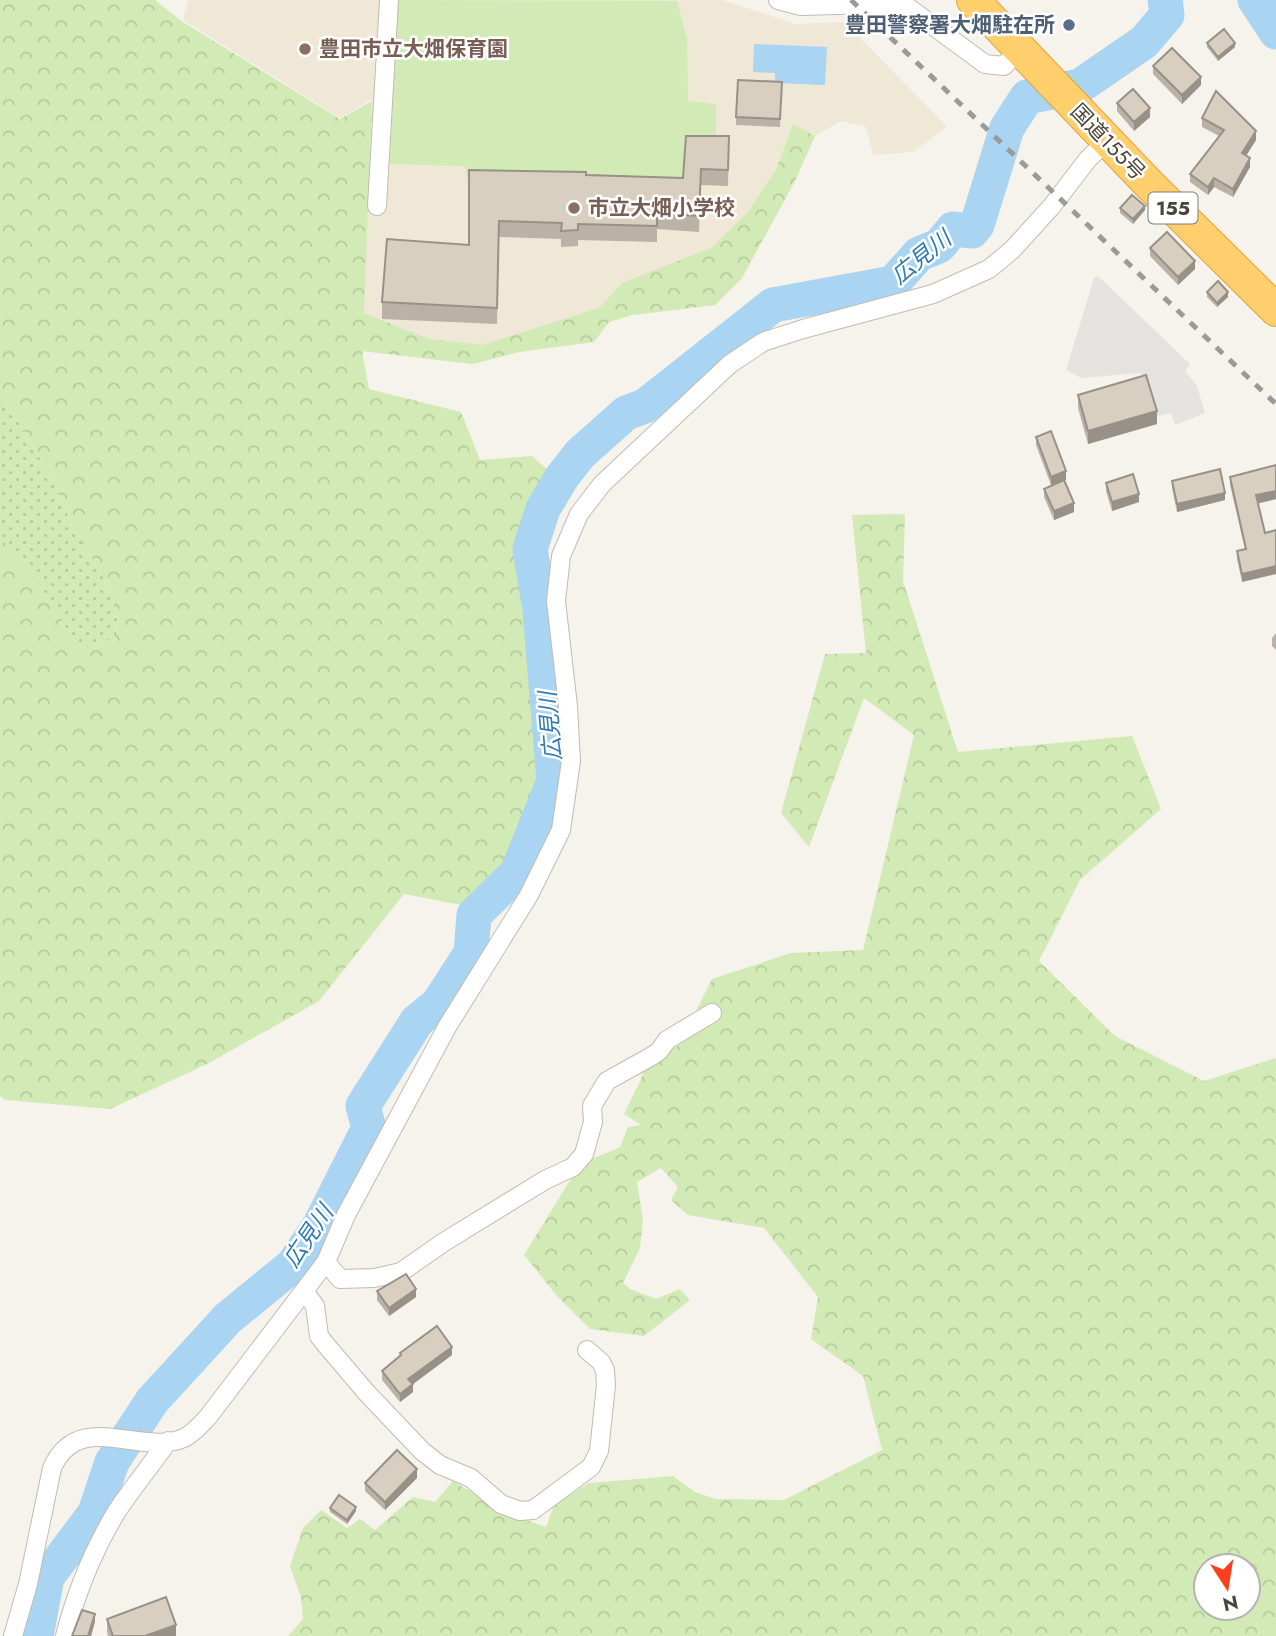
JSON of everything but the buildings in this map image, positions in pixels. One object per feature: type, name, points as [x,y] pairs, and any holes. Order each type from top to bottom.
[{"type":"highway","name":"国道155号","points":[[974,0],[1107,141],[1276,310]]},
{"type":"street","points":[[377,206],[389,0]]},
{"type":"street","points":[[778,0],[801,6],[874,4],[909,8],[985,64],[1004,65],[1019,49]]},
{"type":"street","points":[[13,1636],[52,1468],[57,1457],[75,1441],[103,1437],[164,1442],[184,1438],[208,1417],[326,1262],[346,1215],[447,1027],[529,895],[561,830],[571,761],[568,706],[556,601],[561,556],[579,514],[601,484],[730,364],[763,342],[933,294],[989,269],[1012,250],[1052,206],[1088,159],[1107,141]]},
{"type":"street","points":[[326,1262],[340,1279],[374,1278],[401,1272],[455,1235],[545,1180],[573,1167],[584,1154],[593,1122],[593,1106],[607,1081],[652,1056],[667,1040],[712,1013]]},
{"type":"street","points":[[304,1291],[315,1306],[320,1336],[326,1345],[422,1451],[440,1465],[471,1478],[501,1504],[520,1511],[533,1510],[591,1467],[598,1451],[603,1428],[606,1377],[601,1362],[587,1350]]},
{"type":"street","points":[[65,1636],[92,1561],[117,1512],[164,1442]]},
{"type":"shaded area","name":"市立大畑小学校","points":[[188,0],[722,0],[796,24],[845,22],[947,127],[913,152],[873,155],[866,127],[841,121],[815,136],[795,181],[742,278],[715,305],[632,315],[609,322],[594,342],[519,352],[473,364],[362,351],[374,98],[340,118],[183,20]]},
{"type":"shaded area","points":[[1098,276],[1190,364],[1185,371],[1197,386],[1205,413],[1175,425],[1171,413],[1157,416],[1148,385],[1140,373],[1081,378],[1066,370],[1094,278]]},
{"type":"green space","points":[[0,0],[155,0],[183,22],[340,119],[372,101],[364,313],[429,339],[482,345],[599,308],[622,283],[711,248],[748,212],[776,170],[793,124],[815,136],[795,181],[742,278],[715,305],[632,315],[609,322],[594,342],[519,352],[473,364],[362,351],[369,389],[461,412],[480,460],[532,456],[549,471],[527,522],[521,561],[543,774],[513,862],[467,906],[404,894],[319,1001],[207,1064],[110,1109],[5,1100],[0,1096],[0,537],[40,585],[77,649],[99,645],[116,635],[118,610],[103,577],[72,525],[58,490],[0,392]]},
{"type":"green space","points":[[397,0],[677,1],[687,39],[688,101],[716,104],[716,152],[683,195],[469,186],[465,166],[390,164]]},
{"type":"green space","points":[[0,392],[58,490],[72,525],[103,577],[118,610],[116,635],[99,645],[0,658]]},
{"type":"green space","points":[[905,514],[903,581],[958,752],[1132,736],[1161,809],[1080,880],[1039,961],[1115,1036],[1204,1081],[1276,1058],[1276,1636],[288,1636],[303,1619],[301,1597],[290,1566],[303,1528],[321,1510],[347,1528],[360,1519],[375,1530],[413,1497],[435,1502],[453,1481],[506,1513],[546,1527],[554,1505],[589,1483],[673,1476],[695,1492],[716,1499],[784,1500],[882,1450],[863,1376],[811,1339],[818,1297],[764,1228],[688,1215],[671,1200],[678,1187],[661,1168],[637,1182],[643,1220],[640,1248],[623,1283],[630,1289],[656,1299],[680,1289],[690,1300],[644,1336],[590,1329],[557,1296],[524,1255],[580,1164],[620,1147],[628,1127],[641,1125],[624,1114],[646,1063],[679,1045],[712,979],[791,953],[863,950],[914,735],[864,698],[809,847],[781,813],[825,654],[866,653],[852,515]]},
{"type":"water","points":[[754,44],[827,47],[825,85],[775,83],[775,73],[753,72]]},
{"type":"waterway","name":"広見川","points":[[36,1636],[47,1577],[95,1513],[112,1462],[152,1401],[228,1318],[293,1265],[320,1225],[369,1128],[363,1106],[417,1021],[438,1004],[471,953],[474,915],[517,873],[554,781],[540,610],[530,549],[543,509],[562,477],[580,454],[626,413],[645,406],[773,305],[893,283],[919,254],[939,246],[953,229],[972,231],[977,225],[1007,128],[1027,97],[1080,86],[1144,42],[1167,15],[1165,0]]},
{"type":"waterway","points":[[1255,0],[1276,32]]},
{"type":"railway","points":[[851,0],[1276,404]]},
{"type":"place","name":"豊田警察署大畑駐在所","points":[[1069,25]]},
{"type":"place","name":"豊田市立大畑保育園","points":[[305,49]]},
{"type":"place","name":"市立大畑小学校","points":[[574,208]]}]
